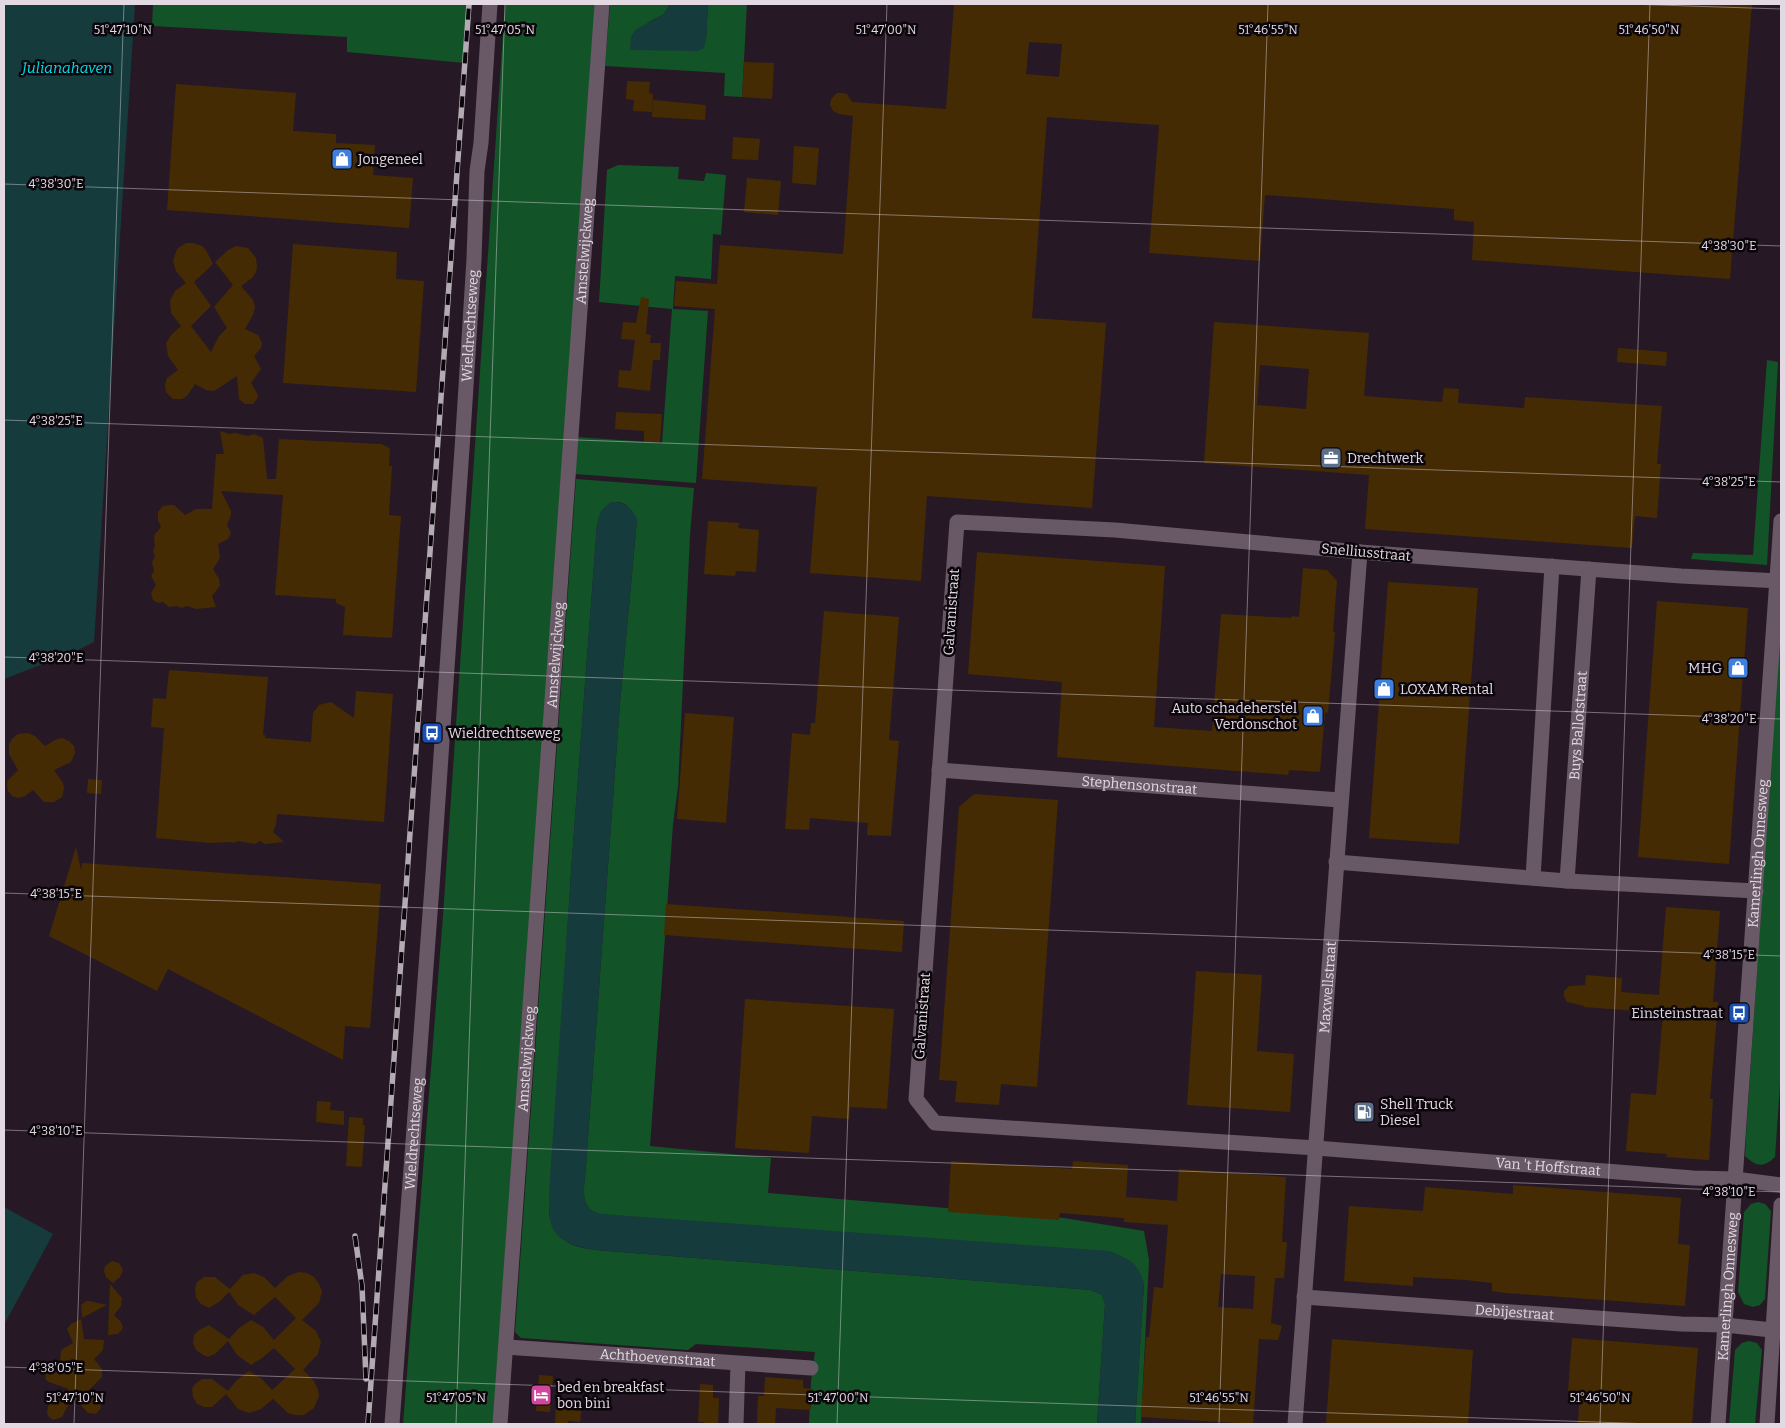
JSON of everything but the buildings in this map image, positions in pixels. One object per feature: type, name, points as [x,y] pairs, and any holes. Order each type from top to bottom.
[{"type":"street","name":"Wieldrechtseweg","points":[[392,1424],[433,873],[464,415],[477,171],[490,4]]},
{"type":"street","name":"Amstelwijckweg","points":[[500,1424],[602,4]]},
{"type":"street","name":"Kamerlingh Onnesweg","points":[[1718,1424],[1779,581],[1781,521]]},
{"type":"street","name":"Snelliusstraat","points":[[957,522],[1134,531],[1360,552],[1740,580],[1779,581]]},
{"type":"street","name":"Galvanistraat","points":[[957,522],[916,1099],[935,1123],[1316,1148]]},
{"type":"street","name":"Maxwellstraat","points":[[1295,1424],[1340,800],[1360,552]]},
{"type":"street","points":[[1533,878],[1552,566]]},
{"type":"street","name":"Buys Ballotstraat","points":[[1568,881],[1588,569]]},
{"type":"street","name":"Stephensonstraat","points":[[939,770],[1340,800]]},
{"type":"street","points":[[1336,862],[1568,881],[1756,891]]},
{"type":"street","name":"Van 't Hoffstraat","points":[[1316,1148],[1781,1184]]},
{"type":"street","points":[[1767,1424],[1778,1331],[1781,1205]]},
{"type":"street","name":"Debijestraat","points":[[1304,1297],[1681,1324],[1725,1325],[1778,1331]]},
{"type":"street","name":"Achthoevenstraat","points":[[506,1347],[811,1368]]},
{"type":"street","points":[[736,1424],[738,1364]]},
{"type":"green space","points":[[153,4],[472,4],[465,63],[347,52],[347,37],[152,26]]},
{"type":"green space","points":[[505,4],[595,4],[493,1424],[403,1424],[443,916]]},
{"type":"green space","points":[[610,4],[670,4],[664,14],[647,23],[706,40],[708,4],[747,4],[742,97],[724,96],[725,73],[605,66]]},
{"type":"green space","points":[[618,165],[679,167],[678,179],[704,181],[706,173],[726,175],[721,235],[713,234],[711,279],[675,276],[673,309],[708,311],[696,483],[575,474],[577,437],[662,443],[672,309],[599,302],[607,170]]},
{"type":"green space","points":[[1767,360],[1778,362],[1767,565],[1691,559],[1693,553],[1753,555]]},
{"type":"green space","points":[[576,479],[694,488],[678,787],[673,824],[650,1146],[771,1158],[768,1193],[1064,1218],[1144,1231],[1149,1260],[1141,1424],[1135,1424],[1144,1284],[601,1214],[588,1207],[585,1201],[584,1188],[620,703],[637,520],[627,506],[617,502],[597,524],[572,858],[549,1215],[566,1241],[577,1246],[596,1250],[1091,1290],[1102,1295],[1105,1304],[1097,1424],[809,1424],[811,1381],[815,1352],[696,1344],[688,1350],[521,1338],[515,1332]]},
{"type":"green space","points":[[1781,614],[1781,1070],[1775,1157],[1767,1163],[1760,1165],[1745,1156]]},
{"type":"green space","points":[[1758,1202],[1765,1204],[1771,1211],[1765,1299],[1760,1305],[1753,1307],[1744,1304],[1738,1292],[1744,1212],[1751,1204]]},
{"type":"green space","points":[[1749,1341],[1757,1343],[1762,1350],[1755,1424],[1729,1424],[1735,1350],[1742,1343]]},
{"type":"water","name":"Julianahaven","points":[[4,4],[135,4],[94,642],[74,652],[4,679]]},
{"type":"water","points":[[670,4],[708,4],[704,48],[697,51],[630,50],[631,37],[635,30],[664,14]]},
{"type":"water","points":[[611,502],[628,506],[637,520],[620,703],[584,1188],[585,1201],[588,1207],[601,1214],[1110,1251],[1136,1266],[1144,1284],[1135,1424],[1097,1424],[1105,1304],[1102,1295],[1091,1290],[596,1250],[567,1242],[558,1236],[553,1228],[549,1208],[550,1178],[597,524],[601,511]]},
{"type":"water","points":[[4,1207],[53,1234],[4,1325]]},
{"type":"railway","points":[[368,1424],[469,4]]},
{"type":"railway","points":[[355,1236],[362,1286],[366,1379]]},
{"type":"place","name":"Jongeneel","points":[[342,159]]},
{"type":"place","name":"Drechtwerk","points":[[1331,458]]},
{"type":"place","name":"MHG","points":[[1738,668]]},
{"type":"place","name":"LOXAM Rental","points":[[1384,689]]},
{"type":"place","name":"Auto schadeherstel Verdonschot","points":[[1313,716]]},
{"type":"place","name":"Wieldrechtseweg","points":[[432,733]]},
{"type":"place","name":"Einsteinstraat","points":[[1739,1013]]},
{"type":"place","name":"Shell Truck Diesel","points":[[1364,1112]]},
{"type":"place","name":"bed en breakfast bon bini","points":[[541,1395]]}]
